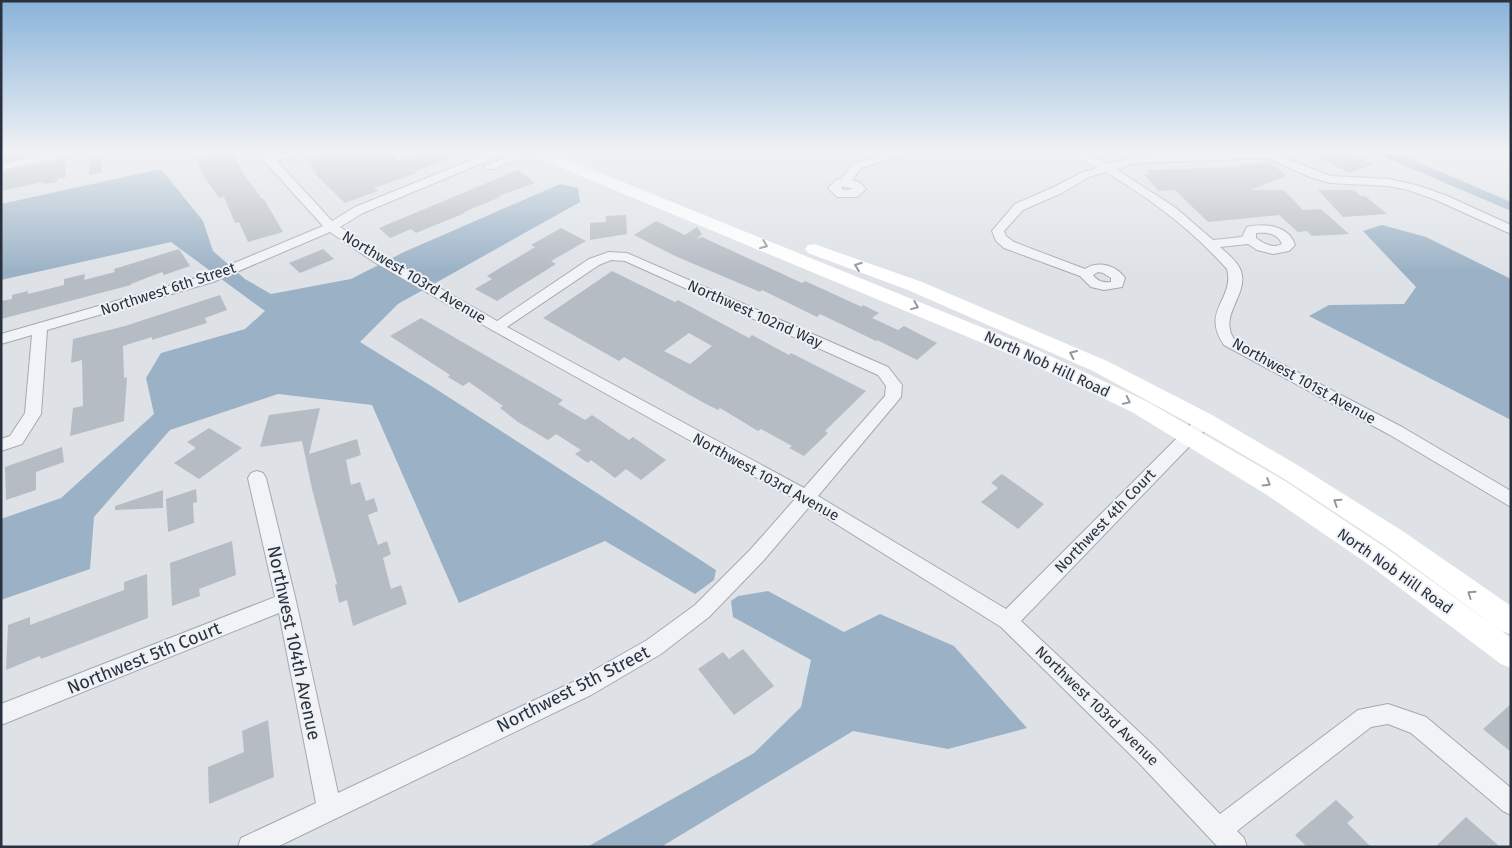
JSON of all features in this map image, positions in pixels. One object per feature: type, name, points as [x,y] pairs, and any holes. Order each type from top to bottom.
[{"type":"main road","name":"North Nob Hill Road","points":[[632,192],[1028,354],[1140,407],[1196,428],[1291,472],[1395,539],[1511,622]]},
{"type":"main road","name":"North Nob Hill Road","points":[[668,192],[924,290],[1100,366],[1196,428],[1276,488],[1377,556],[1511,655]]},
{"type":"street","name":"Northwest 103rd Avenue","points":[[299,192],[331,227],[379,259],[496,327],[808,498],[1008,621],[1064,673],[1220,829],[1235,847]]},
{"type":"street","name":"Northwest 6th Street","points":[[331,227],[359,210],[404,192]]},
{"type":"street","name":"Northwest 6th Street","points":[[1,339],[208,279],[331,227],[374,215],[431,192]]},
{"type":"street","points":[[1054,192],[1019,207],[998,231],[1000,238],[1009,245],[1086,274]]},
{"type":"street","name":"Northwest 101st Avenue","points":[[1141,192],[1182,220],[1211,244],[1234,268],[1236,280],[1223,317],[1222,332],[1229,342],[1396,431],[1511,500]]},
{"type":"street","points":[[1426,192],[1511,230]]},
{"type":"street","points":[[1211,244],[1250,240]]},
{"type":"street","name":"Northwest 102nd Way","points":[[496,327],[594,262],[609,256],[627,257],[883,370],[894,385]]},
{"type":"street","points":[[8,442],[33,414],[40,328]]},
{"type":"street","name":"Northwest 5th Street","points":[[250,847],[583,688],[654,647],[702,610],[757,555],[893,398],[894,385]]},
{"type":"street","name":"Northwest 4th Court","points":[[1008,621],[1196,428]]},
{"type":"street","name":"Northwest 104th Avenue","points":[[257,478],[286,601],[329,808]]},
{"type":"street","name":"Northwest 5th Court","points":[[1,715],[286,601]]},
{"type":"street","points":[[1220,829],[1366,717],[1388,714],[1418,725],[1511,803]]},
{"type":"water","points":[[58,192],[179,192],[203,221],[213,251],[245,279],[271,294],[351,279],[404,252],[543,192],[579,192],[580,202],[398,304],[360,342],[716,570],[714,580],[695,594],[605,541],[459,603],[372,405],[278,394],[170,430],[94,517],[90,569],[1,600],[1,519],[61,498],[154,414],[146,378],[161,353],[245,329],[265,311],[171,242],[1,280],[1,204]]},
{"type":"water","points":[[1382,225],[1426,237],[1511,279],[1511,420],[1309,316],[1329,305],[1404,304],[1416,287],[1363,231]]},
{"type":"water","points":[[768,591],[844,632],[880,614],[954,646],[1027,728],[948,749],[853,731],[661,847],[587,847],[754,753],[801,707],[811,660],[733,617],[731,601],[738,596]]},
{"type":"building","points":[[215,192],[257,192],[264,199],[283,232],[248,242],[239,222],[235,223],[224,197],[219,198]]},
{"type":"building","points":[[333,192],[376,192],[345,203]]},
{"type":"building","points":[[466,192],[511,192],[416,233],[411,229],[390,238],[379,228]]},
{"type":"building","points":[[1177,192],[1285,192],[1303,210],[1321,209],[1349,234],[1312,236],[1307,231],[1298,232],[1279,215],[1208,222]]},
{"type":"building","points":[[1319,192],[1356,192],[1361,196],[1365,196],[1387,214],[1343,217]]},
{"type":"building","points":[[626,215],[627,234],[590,240],[590,223],[606,222],[606,216]]},
{"type":"building","points":[[656,221],[685,235],[697,227],[702,234],[696,239],[702,237],[802,283],[805,281],[862,307],[863,305],[879,313],[872,318],[898,330],[904,326],[937,343],[917,360],[820,314],[817,317],[762,290],[760,292],[675,256],[634,235]]},
{"type":"building","points":[[561,228],[586,241],[551,261],[556,264],[497,301],[475,289],[492,279],[487,276],[535,247],[531,245]]},
{"type":"building","points":[[179,249],[190,266],[164,275],[162,272],[131,285],[1,319],[1,301],[12,299],[12,295],[28,291],[28,294],[64,285],[64,279],[85,274],[84,280],[115,272],[114,269]]},
{"type":"building","points":[[323,249],[334,259],[300,273],[289,263]]},
{"type":"building","points":[[612,271],[675,302],[678,300],[749,338],[752,335],[789,355],[791,353],[866,391],[825,431],[828,433],[804,456],[789,448],[792,446],[761,429],[758,431],[720,408],[718,410],[702,402],[624,357],[619,361],[543,318]],"holes":[[[689,333],[712,346],[690,364],[664,351]]]},
{"type":"building","points":[[220,295],[227,310],[205,318],[207,323],[152,340],[152,337],[123,346],[124,378],[127,377],[124,421],[70,436],[73,408],[83,406],[82,360],[71,363],[73,339],[125,326]]},
{"type":"building","points":[[421,318],[563,400],[558,404],[585,420],[592,415],[629,440],[633,437],[666,460],[641,480],[626,469],[615,478],[591,460],[588,463],[575,454],[581,450],[556,434],[548,440],[518,422],[500,408],[503,406],[469,382],[463,386],[448,377],[450,375],[390,336]]},
{"type":"building","points":[[320,408],[309,454],[357,439],[361,455],[346,460],[351,485],[360,482],[366,501],[374,498],[378,511],[368,515],[378,545],[387,541],[391,554],[383,558],[391,589],[401,585],[407,604],[353,626],[347,600],[339,603],[335,585],[337,584],[312,489],[302,441],[260,447],[269,415]]},
{"type":"building","points":[[209,428],[242,448],[199,479],[174,463],[196,448],[187,442]]},
{"type":"building","points":[[62,447],[64,462],[36,472],[36,490],[6,500],[5,467]]},
{"type":"building","points":[[1002,474],[1044,504],[1018,529],[981,502],[998,488],[991,483]]},
{"type":"building","points":[[196,489],[197,502],[193,503],[194,523],[168,532],[166,499]]},
{"type":"building","points":[[163,490],[163,508],[115,510],[115,506]]},
{"type":"building","points":[[232,541],[236,575],[199,589],[200,596],[172,606],[170,563]]},
{"type":"building","points":[[147,574],[148,618],[41,659],[40,656],[6,670],[8,625],[30,617],[30,625],[124,590],[124,582]]},
{"type":"building","points":[[743,649],[774,686],[734,715],[698,669],[723,652],[729,659]]},
{"type":"building","points":[[1511,704],[1511,752],[1483,729]]},
{"type":"building","points":[[268,720],[274,777],[209,804],[208,767],[244,752],[242,731]]},
{"type":"building","points":[[1336,800],[1354,817],[1347,823],[1371,847],[1307,847],[1295,835]]},
{"type":"building","points":[[1466,817],[1500,847],[1435,847]]},
{"type":"waterway","points":[[1475,192],[1511,207]]}]
